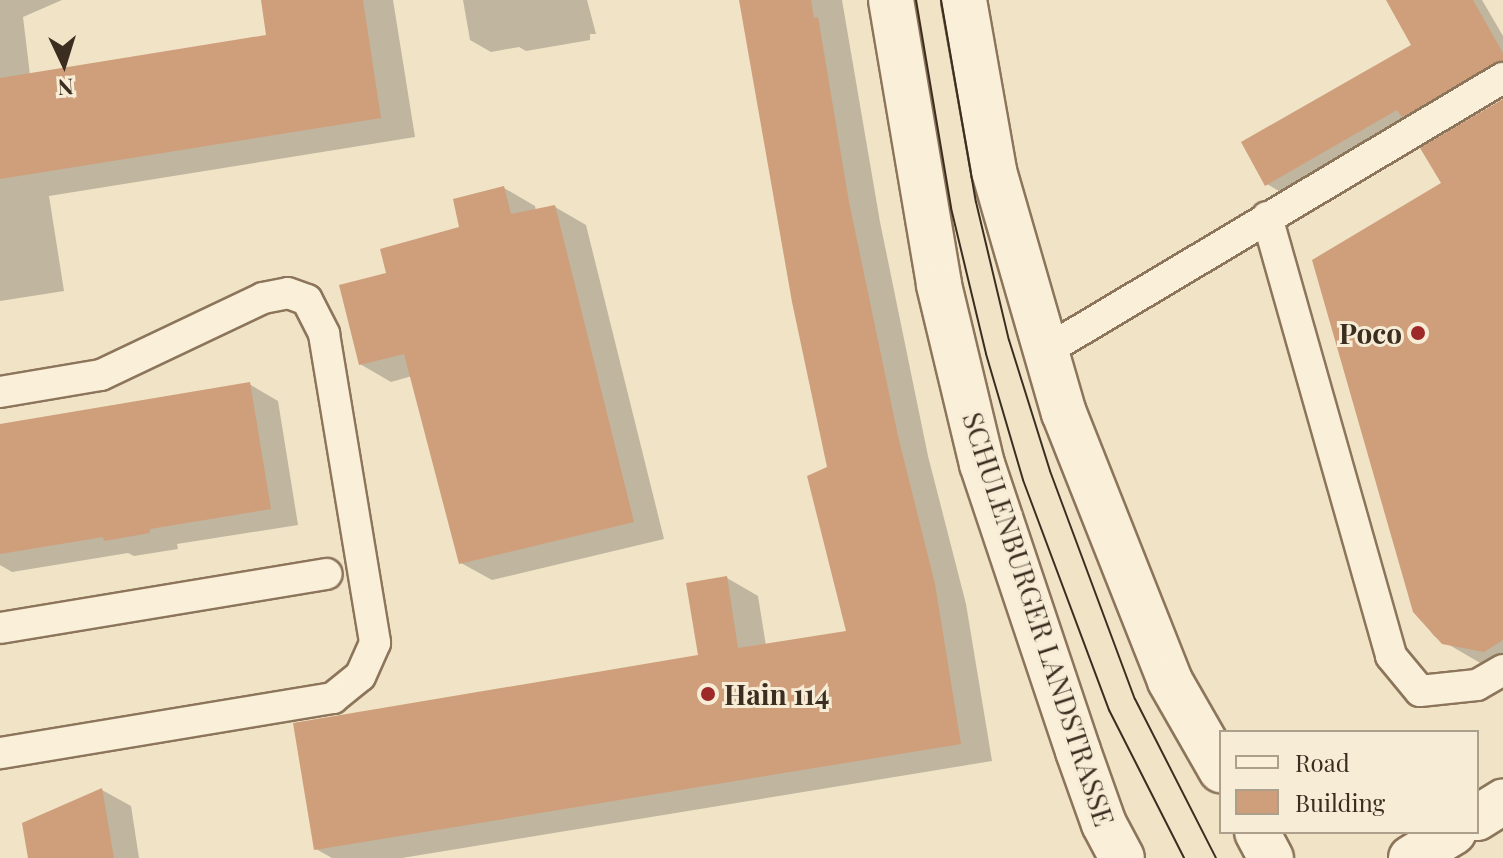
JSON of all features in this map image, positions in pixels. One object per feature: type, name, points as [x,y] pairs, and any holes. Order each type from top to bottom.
[{"type":"main road","name":"SCHULENBURGER LANDSTRASSE","points":[[891,0],[939,285],[982,464],[1104,824],[1122,858]]},
{"type":"main road","points":[[964,0],[994,171],[1064,413],[1170,681],[1219,767]]},
{"type":"main road","points":[[1479,817],[1503,802]]},
{"type":"main road","points":[[1258,834],[1271,858]]},
{"type":"main road","points":[[1411,858],[1451,834]]},
{"type":"lane","points":[[1047,350],[1503,78]]},
{"type":"lane","points":[[1267,217],[1391,656],[1420,691],[1477,685],[1503,670]]},
{"type":"lane","points":[[0,392],[101,375],[263,298],[288,293],[307,300],[324,334],[375,643],[360,676],[333,698],[0,753]]},
{"type":"lane","points":[[0,628],[327,574]]},
{"type":"building","points":[[261,0],[363,0],[381,118],[0,179],[0,78],[266,35]]},
{"type":"building","name":"Hain 114","points":[[739,0],[811,0],[814,18],[818,17],[849,202],[898,436],[935,584],[961,744],[314,850],[293,723],[698,655],[686,583],[727,576],[738,648],[846,631],[807,476],[827,467],[792,302]]},
{"type":"building","points":[[1386,0],[1473,0],[1503,53],[1503,60],[1402,117],[1397,110],[1265,186],[1241,142],[1411,45]]},
{"type":"building","name":"Poco","points":[[1503,99],[1503,640],[1484,652],[1442,644],[1413,612],[1312,260],[1441,183],[1420,148]]},
{"type":"building","points":[[504,186],[511,214],[555,205],[634,522],[459,564],[404,354],[359,365],[339,285],[386,273],[380,249],[459,227],[453,199]]},
{"type":"building","points":[[250,382],[271,509],[150,529],[150,533],[104,541],[103,537],[0,554],[0,424]]},
{"type":"building","points":[[102,788],[114,858],[28,858],[22,823]]},
{"type":"tram line","points":[[916,0],[951,208],[986,354],[1023,480],[1109,710],[1184,858]]},
{"type":"tram line","points":[[941,0],[976,202],[1009,340],[1050,471],[1135,699],[1216,858]]},
{"type":"place","name":"Poco","points":[[1418,333]]},
{"type":"place","name":"Hain 114","points":[[708,694]]}]
